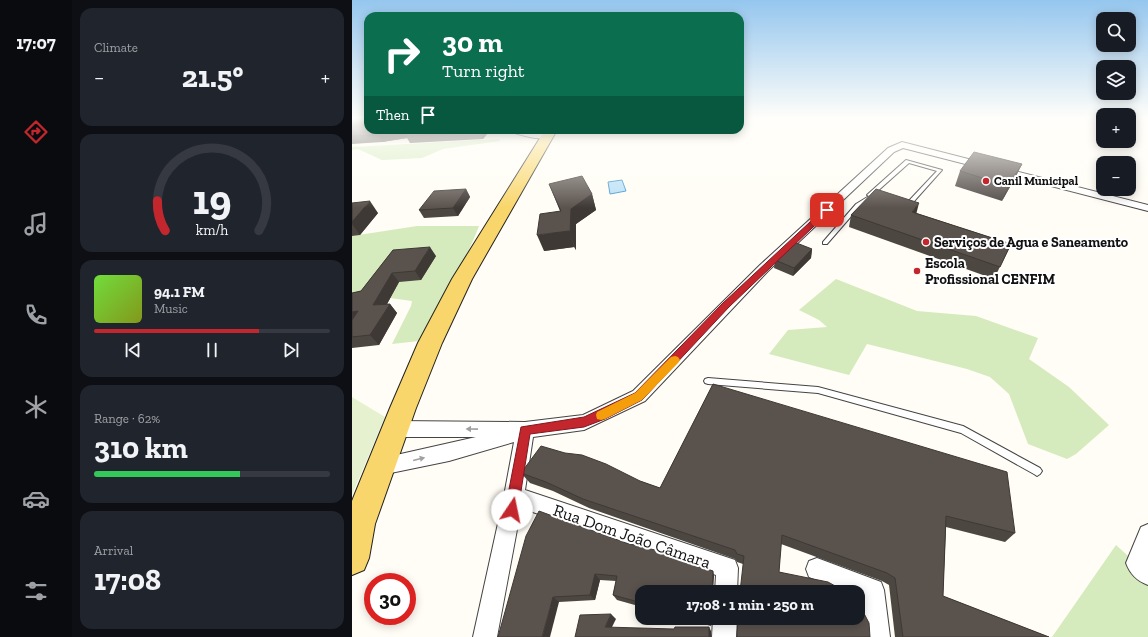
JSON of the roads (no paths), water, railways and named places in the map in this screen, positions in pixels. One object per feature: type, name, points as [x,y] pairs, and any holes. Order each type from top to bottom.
[{"type":"main road","points":[[352,558],[356,529],[430,343],[462,279],[539,149]]},
{"type":"street","points":[[395,429],[525,430],[584,422],[601,416],[639,396],[726,305],[769,263],[894,149]]},
{"type":"street","points":[[917,149],[1148,208]]},
{"type":"street","points":[[381,466],[398,464],[474,446],[525,430]]},
{"type":"street","points":[[485,637],[514,496],[525,430]]},
{"type":"street","name":"Rua Dom João Câmara","points":[[514,496],[727,568],[726,585]]},
{"type":"street","points":[[1148,534],[1137,563],[1148,574]]},
{"type":"street","points":[[817,569],[872,590],[878,637]]},
{"type":"street","points":[[724,637],[725,625]]},
{"type":"lane","points":[[870,195],[908,160],[940,170],[906,207],[899,205]]},
{"type":"lane","points":[[825,243],[858,205],[871,197],[878,199]]},
{"type":"lane","points":[[708,381],[818,390],[963,430],[1037,471]]},
{"type":"water","points":[[622,180],[626,191],[610,194],[608,182]]},
{"type":"place","name":"Canil Municipal","points":[[986,181]]},
{"type":"place","name":"Serviços de Agua e Saneamento","points":[[926,242]]},
{"type":"place","name":"Escola Profissional CENFIM","points":[[917,271]]}]
